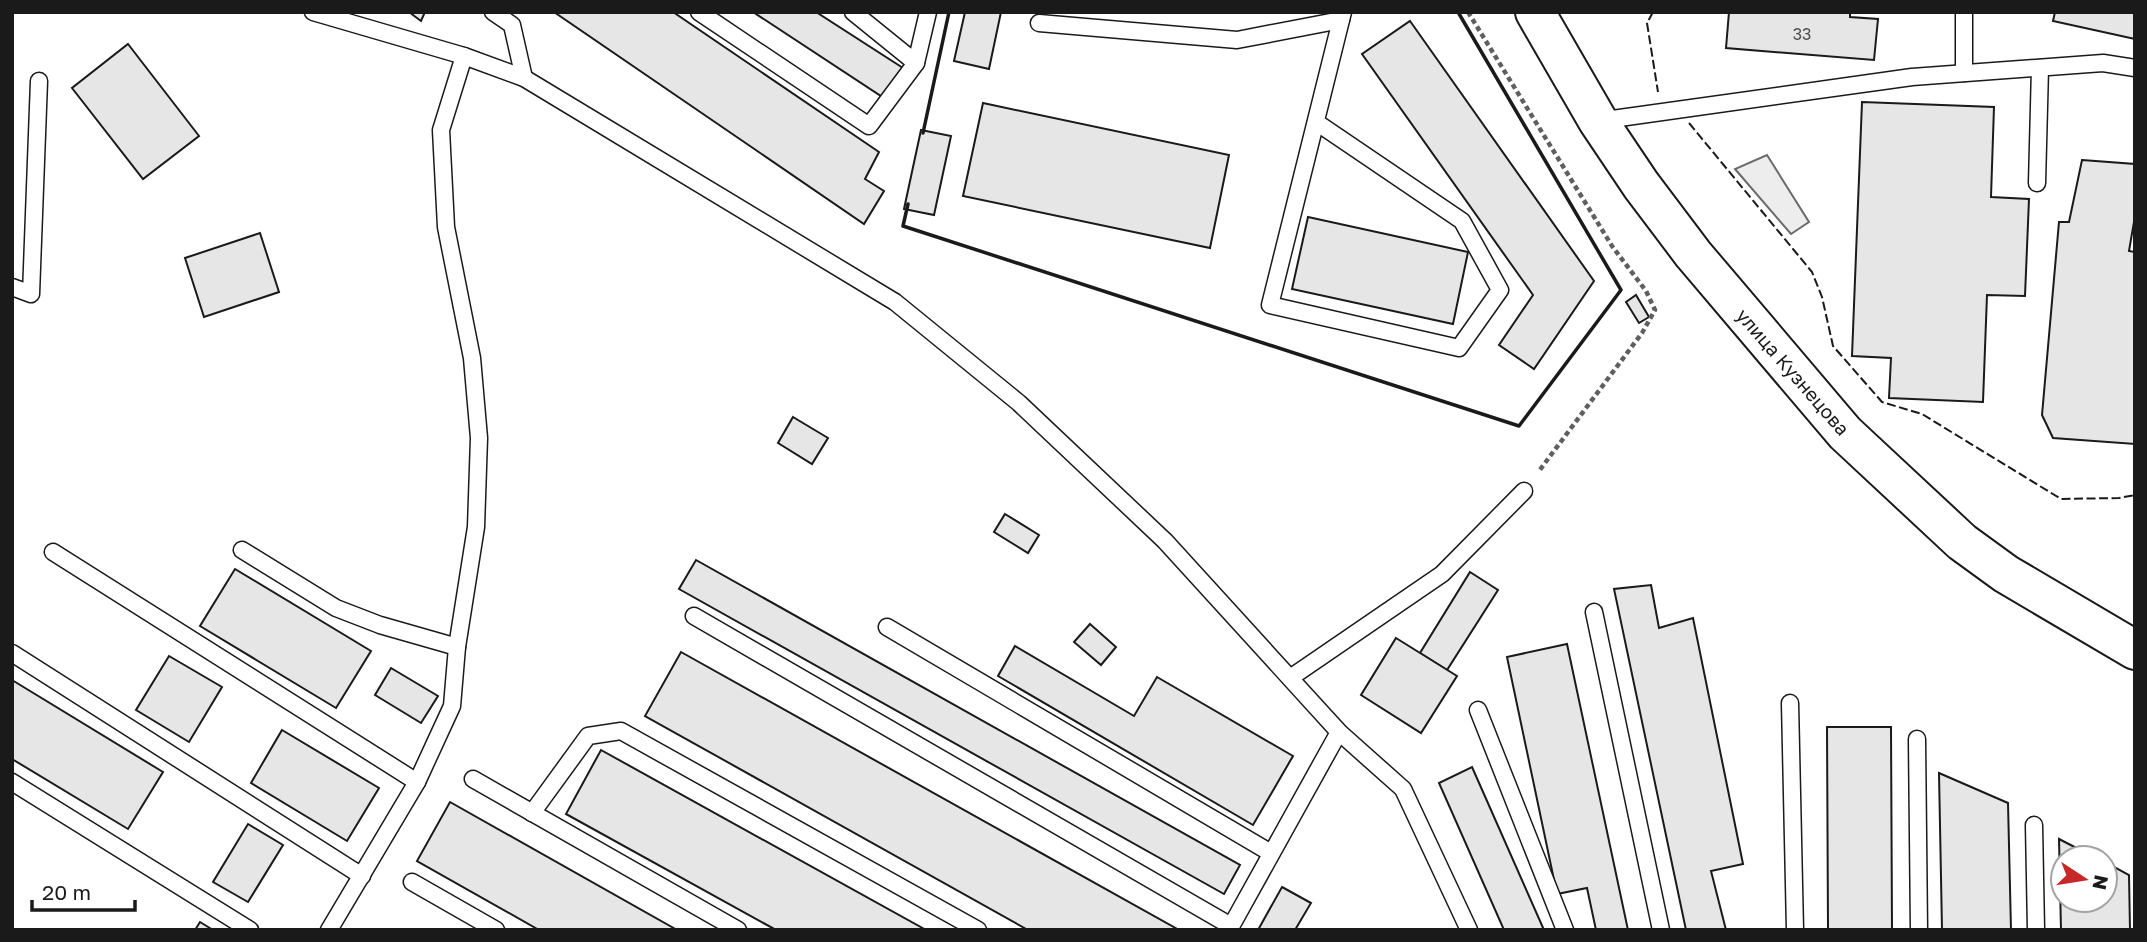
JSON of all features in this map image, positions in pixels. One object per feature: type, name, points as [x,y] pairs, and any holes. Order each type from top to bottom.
[{"type":"main road","name":"улица Кузнецова","points":[[1535,12],[1598,121],[1641,185],[1693,254],[1845,433],[1962,542],[2006,574],[2135,650]]},
{"type":"lane","points":[[313,12],[464,56],[524,78],[895,302],[1019,403],[1165,541],[1339,732],[1403,789],[1469,930]]},
{"type":"lane","points":[[493,12],[512,25],[524,78]]},
{"type":"lane","points":[[699,12],[869,125],[916,63],[928,12]]},
{"type":"lane","points":[[853,12],[916,63]]},
{"type":"lane","points":[[1964,12],[1964,73]]},
{"type":"lane","points":[[1039,23],[1237,40],[1342,16],[1270,305],[1459,348],[1500,290],[1462,221],[1316,122]]},
{"type":"lane","points":[[329,930],[417,782],[452,706],[457,648],[476,527],[479,438],[472,358],[446,227],[441,130],[464,56]]},
{"type":"lane","points":[[1598,121],[1912,77],[2103,63],[2135,68]]},
{"type":"lane","points":[[2038,183],[2040,68]]},
{"type":"lane","points":[[12,287],[31,294],[39,80]]},
{"type":"lane","points":[[1290,678],[1442,574],[1524,491]]},
{"type":"lane","points":[[242,550],[336,608],[380,625],[457,648]]},
{"type":"lane","points":[[52,552],[417,782]]},
{"type":"lane","points":[[1594,612],[1661,930]]},
{"type":"lane","points":[[694,616],[1230,928],[1339,732]]},
{"type":"lane","points":[[887,627],[1271,853]]},
{"type":"lane","points":[[12,653],[362,876]]},
{"type":"lane","points":[[1790,703],[1796,930]]},
{"type":"lane","points":[[1478,710],[1565,930]]},
{"type":"lane","points":[[532,813],[588,736],[621,732],[978,930]]},
{"type":"lane","points":[[1917,739],[1919,930]]},
{"type":"lane","points":[[473,779],[737,930]]},
{"type":"lane","points":[[12,782],[250,930]]},
{"type":"lane","points":[[2034,825],[2036,930]]},
{"type":"lane","points":[[412,882],[496,930]]},
{"type":"path","points":[[1468,12],[1612,246],[1646,291],[1655,310],[1642,333],[1524,491]]},
{"type":"shaded area","points":[[1767,155],[1809,222],[1791,234],[1735,169]]},
{"type":"building","points":[[409,12],[425,12],[421,21]]},
{"type":"building","points":[[554,12],[673,12],[879,152],[865,179],[884,191],[864,224]]},
{"type":"building","points":[[753,12],[816,12],[903,68],[884,98]]},
{"type":"building","points":[[965,12],[1001,12],[989,69],[954,61]]},
{"type":"building","points":[[1729,12],[1850,12],[1850,17],[1878,19],[1874,60],[1726,48]]},
{"type":"building","points":[[2055,12],[2135,12],[2135,39],[2053,21]]},
{"type":"building","points":[[1410,21],[1594,281],[1534,369],[1499,345],[1533,295],[1362,54]]},
{"type":"building","points":[[128,44],[199,136],[143,179],[72,88]]},
{"type":"building","points":[[1862,102],[1994,107],[1991,197],[2029,199],[2025,296],[1987,295],[1983,402],[1889,398],[1891,358],[1852,356]]},
{"type":"building","points":[[983,103],[1229,155],[1210,248],[963,196]]},
{"type":"building","points":[[921,130],[951,136],[934,215],[904,209]]},
{"type":"building","points":[[2082,160],[2135,164],[2135,216],[2129,251],[2135,252],[2135,444],[2053,438],[2042,415],[2059,222],[2069,222]]},
{"type":"building","points":[[1308,217],[1468,252],[1453,324],[1292,289]]},
{"type":"building","points":[[260,233],[279,292],[204,317],[185,258]]},
{"type":"building","points":[[1636,295],[1649,317],[1639,323],[1626,302]]},
{"type":"building","points":[[793,417],[828,438],[812,464],[778,443]]},
{"type":"building","points":[[1005,514],[1039,535],[1028,553],[994,532]]},
{"type":"building","points":[[696,560],[1240,865],[1224,894],[679,589]]},
{"type":"building","points":[[235,569],[371,651],[336,708],[200,626]]},
{"type":"building","points":[[1470,572],[1498,590],[1447,670],[1420,653]]},
{"type":"building","points":[[1651,585],[1659,628],[1693,618],[1743,864],[1711,871],[1726,930],[1686,930],[1614,589]]},
{"type":"building","points":[[1090,624],[1116,647],[1101,665],[1074,642]]},
{"type":"building","points":[[1396,638],[1457,676],[1421,733],[1361,695]]},
{"type":"building","points":[[1567,644],[1628,930],[1596,930],[1587,888],[1557,894],[1507,657]]},
{"type":"building","points":[[1015,646],[1134,716],[1157,677],[1293,756],[1253,825],[998,676]]},
{"type":"building","points":[[681,652],[1179,930],[1028,930],[645,716]]},
{"type":"building","points":[[169,656],[222,687],[189,742],[136,710]]},
{"type":"building","points":[[391,668],[438,696],[421,723],[375,695]]},
{"type":"building","points":[[12,680],[163,772],[128,829],[12,759]]},
{"type":"building","points":[[1827,727],[1891,727],[1892,930],[1828,930]]},
{"type":"building","points":[[282,730],[379,788],[347,841],[251,783]]},
{"type":"building","points":[[601,750],[926,930],[776,930],[566,814]]},
{"type":"building","points":[[1472,767],[1544,930],[1504,930],[1439,783]]},
{"type":"building","points":[[1939,773],[2008,803],[2011,930],[1942,930]]},
{"type":"building","points":[[450,802],[677,930],[539,930],[417,861]]},
{"type":"building","points":[[248,824],[283,845],[248,902],[213,882]]},
{"type":"building","points":[[2119,870],[2129,875],[2130,930],[2061,930],[2061,914],[2119,914]]},
{"type":"building","points":[[1282,887],[1311,903],[1295,930],[1258,930]]},
{"type":"building","points":[[200,922],[213,930],[195,930]]},
{"type":"fence","points":[[1653,12],[1647,23],[1658,92]]},
{"type":"fence","points":[[1689,123],[1812,272],[1822,297],[1833,346],[1882,402],[1922,414],[2061,499],[2119,498],[2135,495]]},
{"type":"wall","points":[[923,133],[949,12]]},
{"type":"wall","points":[[908,204],[903,226],[1519,426],[1621,290],[1458,12]]}]
